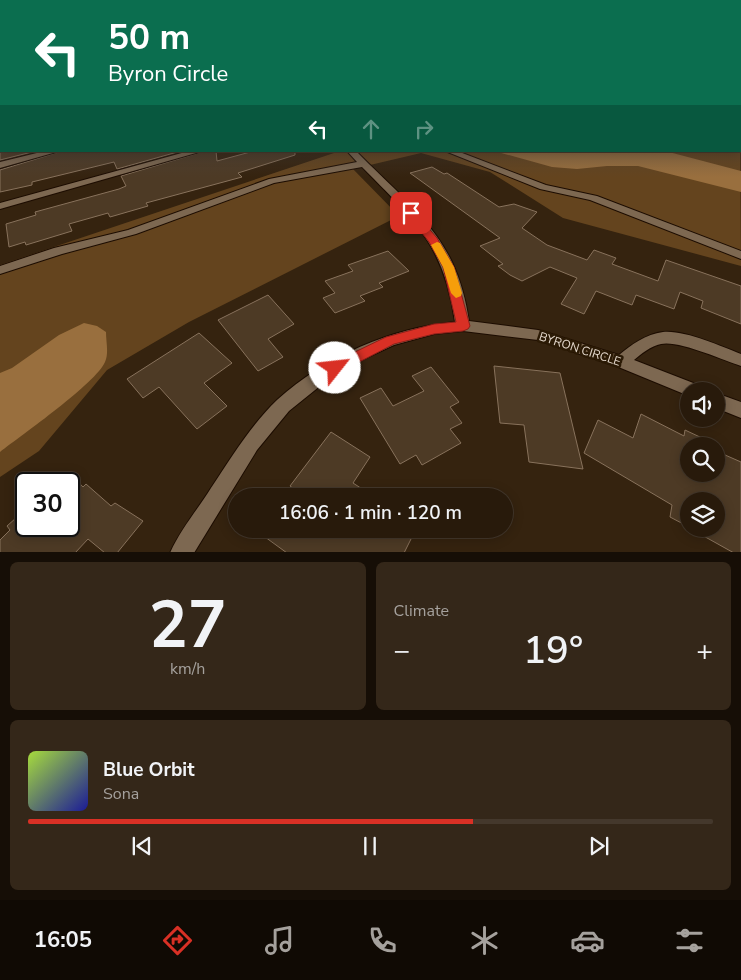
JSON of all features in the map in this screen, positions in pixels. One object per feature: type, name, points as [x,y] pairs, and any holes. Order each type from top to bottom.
[{"type":"street","points":[[0,164],[52,152]]},
{"type":"street","points":[[0,206],[195,152]]},
{"type":"street","points":[[452,152],[543,187],[593,198],[741,255]]},
{"type":"street","points":[[356,153],[363,164],[419,222],[443,254],[459,301],[463,326]]},
{"type":"street","points":[[0,270],[58,251],[132,232],[272,181],[363,164]]},
{"type":"street","name":"BYRON CIRCLE","points":[[181,552],[251,444],[283,406],[319,377],[350,359],[390,340],[434,329],[463,326],[538,335],[621,362],[680,385]]},
{"type":"street","points":[[621,362],[641,346],[663,337],[741,360]]},
{"type":"street","points":[[725,404],[741,410]]},
{"type":"shaded area","points":[[337,152],[740,152],[741,266],[563,218],[490,172],[421,153],[353,169],[399,216],[189,322],[107,370],[39,451],[0,477],[0,265]]},
{"type":"shaded area","points":[[498,152],[669,152],[741,171],[741,192],[638,166],[607,166],[577,169],[552,167]]},
{"type":"shaded area","points":[[84,323],[97,326],[106,332],[107,351],[105,362],[88,383],[74,395],[0,452],[0,373],[12,368],[59,335]]},
{"type":"building","points":[[0,152],[32,152],[0,160]]},
{"type":"building","points":[[59,152],[177,152],[117,169],[114,162],[32,182],[32,185],[0,192],[0,170]]},
{"type":"building","points":[[202,152],[216,152],[217,161],[250,152],[295,152],[295,155],[238,173],[242,177],[146,203],[148,206],[110,217],[108,213],[69,224],[72,231],[26,245],[25,242],[9,247],[6,224],[36,215],[35,212],[119,189],[126,186],[121,176]]},
{"type":"building","points":[[432,167],[444,174],[447,173],[499,207],[514,204],[537,212],[522,228],[547,245],[587,260],[594,250],[616,258],[612,264],[658,281],[666,260],[741,286],[741,324],[701,308],[703,301],[680,292],[674,309],[636,295],[632,305],[596,291],[584,314],[561,304],[577,278],[550,267],[522,281],[498,266],[503,264],[480,246],[500,238],[410,173]]},
{"type":"building","points":[[388,251],[409,271],[379,283],[383,287],[360,296],[365,301],[335,313],[323,298],[335,293],[325,281],[353,271],[348,265]]},
{"type":"building","points":[[268,295],[294,324],[268,339],[283,357],[258,371],[218,320]]},
{"type":"building","points":[[199,333],[232,363],[204,383],[227,406],[197,429],[159,387],[143,398],[127,379]]},
{"type":"building","points":[[494,366],[560,373],[583,469],[529,462],[524,425],[500,423]]},
{"type":"building","points":[[431,367],[459,402],[450,407],[462,423],[450,429],[461,443],[422,465],[416,455],[400,464],[360,398],[381,388],[393,406],[424,391],[412,376]]},
{"type":"building","points":[[641,414],[684,436],[685,430],[700,437],[680,437],[680,482],[725,482],[725,455],[741,462],[741,552],[732,552],[705,537],[725,537],[725,492],[680,492],[680,522],[670,517],[672,505],[584,453],[598,420],[633,438]]},
{"type":"building","points":[[331,432],[370,457],[353,483],[361,488],[293,488],[290,486]]},
{"type":"building","points":[[80,484],[83,487],[86,484],[111,506],[115,503],[143,521],[118,552],[104,552],[88,539],[76,552],[0,552],[0,540],[10,530],[7,526],[15,519],[15,537],[80,537]]},
{"type":"building","points":[[266,538],[412,538],[404,552],[286,552]]},
{"type":"slow traffic","points":[[437,245],[449,267],[456,293]]},
{"type":"route","points":[[335,368],[390,340],[434,329],[463,326],[459,301],[449,267],[434,240],[411,213]]}]
